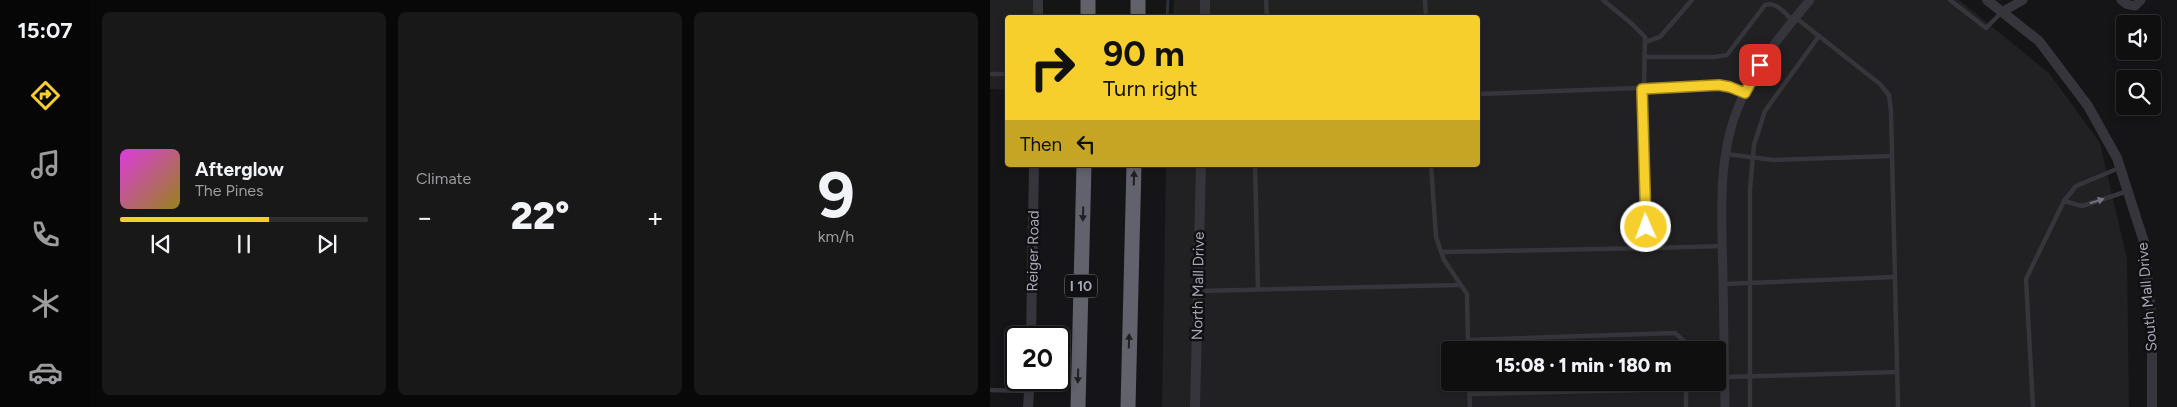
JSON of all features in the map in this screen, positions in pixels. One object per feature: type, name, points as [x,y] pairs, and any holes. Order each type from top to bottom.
[{"type":"highway","points":[[1088,0],[1088,15]]},
{"type":"highway","points":[[1138,0],[1138,15]]},
{"type":"highway","name":"I 10","points":[[1078,407],[1084,167]]},
{"type":"highway","points":[[1128,407],[1134,167]]},
{"type":"street","points":[[1038,0],[1038,15]]},
{"type":"street","points":[[1205,0],[1205,15]]},
{"type":"street","points":[[1722,341],[1723,187],[1728,142],[1740,103],[1760,65],[1810,0]]},
{"type":"street","name":"South Mall Drive","points":[[1988,0],[2039,41],[2088,106],[2117,158],[2144,242],[2152,323],[2152,407]]},
{"type":"street","points":[[2002,12],[2006,0]]},
{"type":"street","points":[[2002,12],[2023,0]]},
{"type":"street","points":[[2121,0],[2126,4],[2135,6],[2141,0]]},
{"type":"street","name":"Reiger Road","points":[[1031,326],[1034,167]]},
{"type":"street","name":"North Mall Drive","points":[[1195,407],[1201,167]]},
{"type":"street","points":[[1028,407],[1030,391]]},
{"type":"street","points":[[1725,391],[1725,407]]},
{"type":"lane","points":[[1266,0],[1267,15]]},
{"type":"lane","points":[[1425,0],[1426,15]]},
{"type":"lane","points":[[1603,0],[1640,31],[1646,42],[1642,89],[1646,239],[1648,245],[1653,248]]},
{"type":"lane","points":[[1646,42],[1660,37],[1692,0]]},
{"type":"lane","points":[[1950,0],[1986,28],[2002,12]]},
{"type":"lane","points":[[1645,56],[1714,58],[1727,54],[1767,2],[1774,4],[1819,36],[1880,84],[1889,95],[1898,407]]},
{"type":"lane","points":[[1750,407],[1750,189],[1754,145],[1765,110],[1819,36]]},
{"type":"lane","points":[[990,74],[1005,74]]},
{"type":"lane","points":[[1480,94],[1719,85],[1745,93]]},
{"type":"lane","points":[[1726,154],[1774,160],[1892,156]]},
{"type":"lane","points":[[1255,167],[1258,289]]},
{"type":"lane","points":[[1431,167],[1434,221],[1441,252],[1444,260],[1467,294],[1468,340],[1675,334],[1684,341]]},
{"type":"lane","points":[[2033,407],[2026,280],[2064,201],[2076,186],[2121,168]]},
{"type":"lane","points":[[2064,201],[2082,206],[2128,191]]},
{"type":"lane","points":[[1441,252],[1722,246]]},
{"type":"lane","points":[[1723,284],[1895,277]]},
{"type":"lane","points":[[1198,291],[1460,284]]},
{"type":"lane","points":[[1726,377],[1897,372]]},
{"type":"lane","points":[[990,390],[1005,390]]},
{"type":"lane","points":[[1470,391],[1470,407]]},
{"type":"lane","points":[[1470,394],[1632,391]]},
{"type":"lane","points":[[1686,391],[1686,407]]},
{"type":"shaded area","points":[[990,0],[1038,0],[1038,15],[1005,15],[1005,90],[990,89]]},
{"type":"shaded area","points":[[1174,0],[1959,0],[2049,73],[2100,143],[2127,259],[2129,407],[1162,407],[1166,167],[1480,167],[1480,15],[1173,15]]},
{"type":"waterway","points":[[1167,15],[1168,0]]},
{"type":"route","points":[[1646,227],[1642,89],[1719,85],[1745,93],[1760,65]]}]
